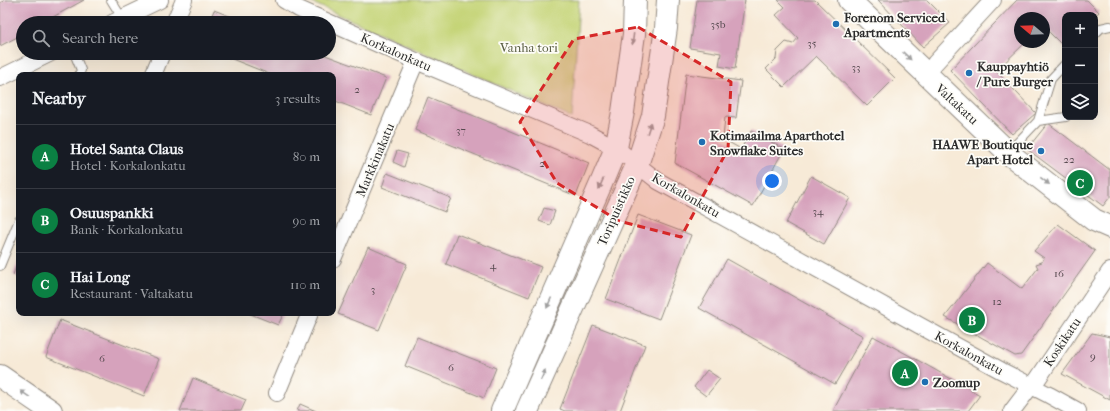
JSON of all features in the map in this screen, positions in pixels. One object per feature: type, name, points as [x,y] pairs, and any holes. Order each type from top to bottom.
[{"type":"main road","name":"Toripuistikko","points":[[507,409],[616,148],[624,112],[633,42],[635,0]]},
{"type":"main road","name":"Toripuistikko","points":[[527,411],[637,165],[653,116],[666,28],[668,0]]},
{"type":"main road","name":"Valtakatu","points":[[849,0],[1012,156],[1094,220],[1110,227]]},
{"type":"main road","points":[[0,376],[51,411]]},
{"type":"street","points":[[127,16],[160,0]]},
{"type":"street","points":[[177,16],[184,0]]},
{"type":"street","name":"Korkalonkatu","points":[[284,0],[315,16]]},
{"type":"street","points":[[926,75],[935,63],[993,0]]},
{"type":"street","name":"Korkalonkatu","points":[[336,25],[416,61],[590,134],[616,148],[658,181],[1078,411]]},
{"type":"street","points":[[0,78],[37,60]]},
{"type":"street","points":[[154,72],[159,60]]},
{"type":"street","name":"Markkinakatu","points":[[336,252],[416,61]]},
{"type":"street","name":"Koskikatu","points":[[1012,411],[1037,380],[1110,271]]},
{"type":"street","points":[[277,393],[309,316]]},
{"type":"lane","points":[[111,0],[116,16]]},
{"type":"lane","points":[[1098,31],[1101,28],[1110,26]]},
{"type":"lane","points":[[77,60],[81,70],[80,72]]},
{"type":"lane","points":[[1012,156],[1016,144],[1038,121],[1051,79],[1062,67]]},
{"type":"lane","points":[[1038,121],[1062,118]]},
{"type":"lane","points":[[0,266],[16,227]]},
{"type":"highlighted area","points":[[638,27],[731,82],[728,149],[681,237],[619,221],[557,183],[520,122],[574,39]]},
{"type":"green space","name":"Vanha tori","points":[[306,0],[579,0],[572,118]]},
{"type":"building","points":[[5,0],[84,0],[55,16],[16,16],[16,38],[0,46],[0,3]]},
{"type":"building","points":[[697,0],[745,0],[735,69],[719,66],[721,53],[690,48]]},
{"type":"building","points":[[778,0],[815,0],[895,78],[867,106],[816,56],[784,87],[766,69],[776,59],[777,51],[786,42],[793,44],[798,38],[776,15],[785,7]]},
{"type":"building","points":[[878,0],[927,0],[950,23],[923,47]]},
{"type":"building","points":[[1017,0],[1087,0],[1099,12],[1062,12],[1062,45],[1050,33],[1050,12],[1014,12],[1014,48],[1020,48],[996,71],[1036,113],[1012,134],[950,70]]},
{"type":"building","points":[[214,10],[229,16],[212,16]]},
{"type":"building","points":[[336,59],[386,78],[371,115],[336,101],[336,72],[264,72],[234,60]]},
{"type":"building","points":[[686,74],[741,81],[736,118],[725,117],[723,139],[741,149],[751,131],[784,149],[753,206],[675,163]]},
{"type":"building","points":[[428,97],[589,163],[576,196],[415,130]]},
{"type":"building","points":[[1048,123],[1110,170],[1110,197],[1103,206],[1027,149]]},
{"type":"building","points":[[397,151],[408,154],[404,167],[393,162]]},
{"type":"building","points":[[387,173],[451,198],[445,212],[382,187]]},
{"type":"building","points":[[811,176],[850,198],[824,244],[786,223]]},
{"type":"building","points":[[544,208],[555,211],[550,225],[539,221]]},
{"type":"building","points":[[638,215],[691,235],[659,319],[606,299]]},
{"type":"building","points":[[1058,224],[1095,251],[1021,355],[1015,356],[945,317],[987,263],[1022,289],[1038,268],[1036,264],[1042,262],[1044,258],[1034,251]]},
{"type":"building","points":[[457,234],[541,267],[529,297],[446,264]]},
{"type":"building","points":[[368,247],[407,264],[379,330],[338,314]]},
{"type":"building","points":[[727,259],[863,336],[835,384],[699,308]]},
{"type":"building","points":[[16,267],[16,276],[13,275]]},
{"type":"building","points":[[256,316],[282,316],[278,325]]},
{"type":"building","points":[[60,320],[159,359],[144,396],[46,357]]},
{"type":"building","points":[[593,325],[645,345],[620,411],[565,411],[560,409]]},
{"type":"building","points":[[1092,333],[1110,337],[1110,400],[1062,374]]},
{"type":"building","points":[[873,336],[980,395],[968,411],[833,411]]},
{"type":"building","points":[[417,337],[496,368],[484,398],[405,366]]},
{"type":"building","points":[[707,370],[720,379],[706,396],[694,387]]},
{"type":"building","points":[[193,378],[246,400],[241,411],[180,411]]},
{"type":"building","points":[[300,404],[316,411],[297,411]]},
{"type":"place","name":"Forenom Serviced Apartments","points":[[836,24]]},
{"type":"place","name":"Kauppayhtiö / Pure Burger","points":[[969,73]]},
{"type":"place","name":"Kotimaailma Aparthotel Snowflake Suites","points":[[702,142]]},
{"type":"place","name":"HAAWE Boutique Apart Hotel","points":[[1041,151]]},
{"type":"place","name":"Hai Long","points":[[1080,183]]},
{"type":"place","name":"Osuuspankki","points":[[972,320]]},
{"type":"place","name":"Hotel Santa Claus","points":[[905,373]]},
{"type":"place","name":"Zoomup","points":[[925,382]]}]
